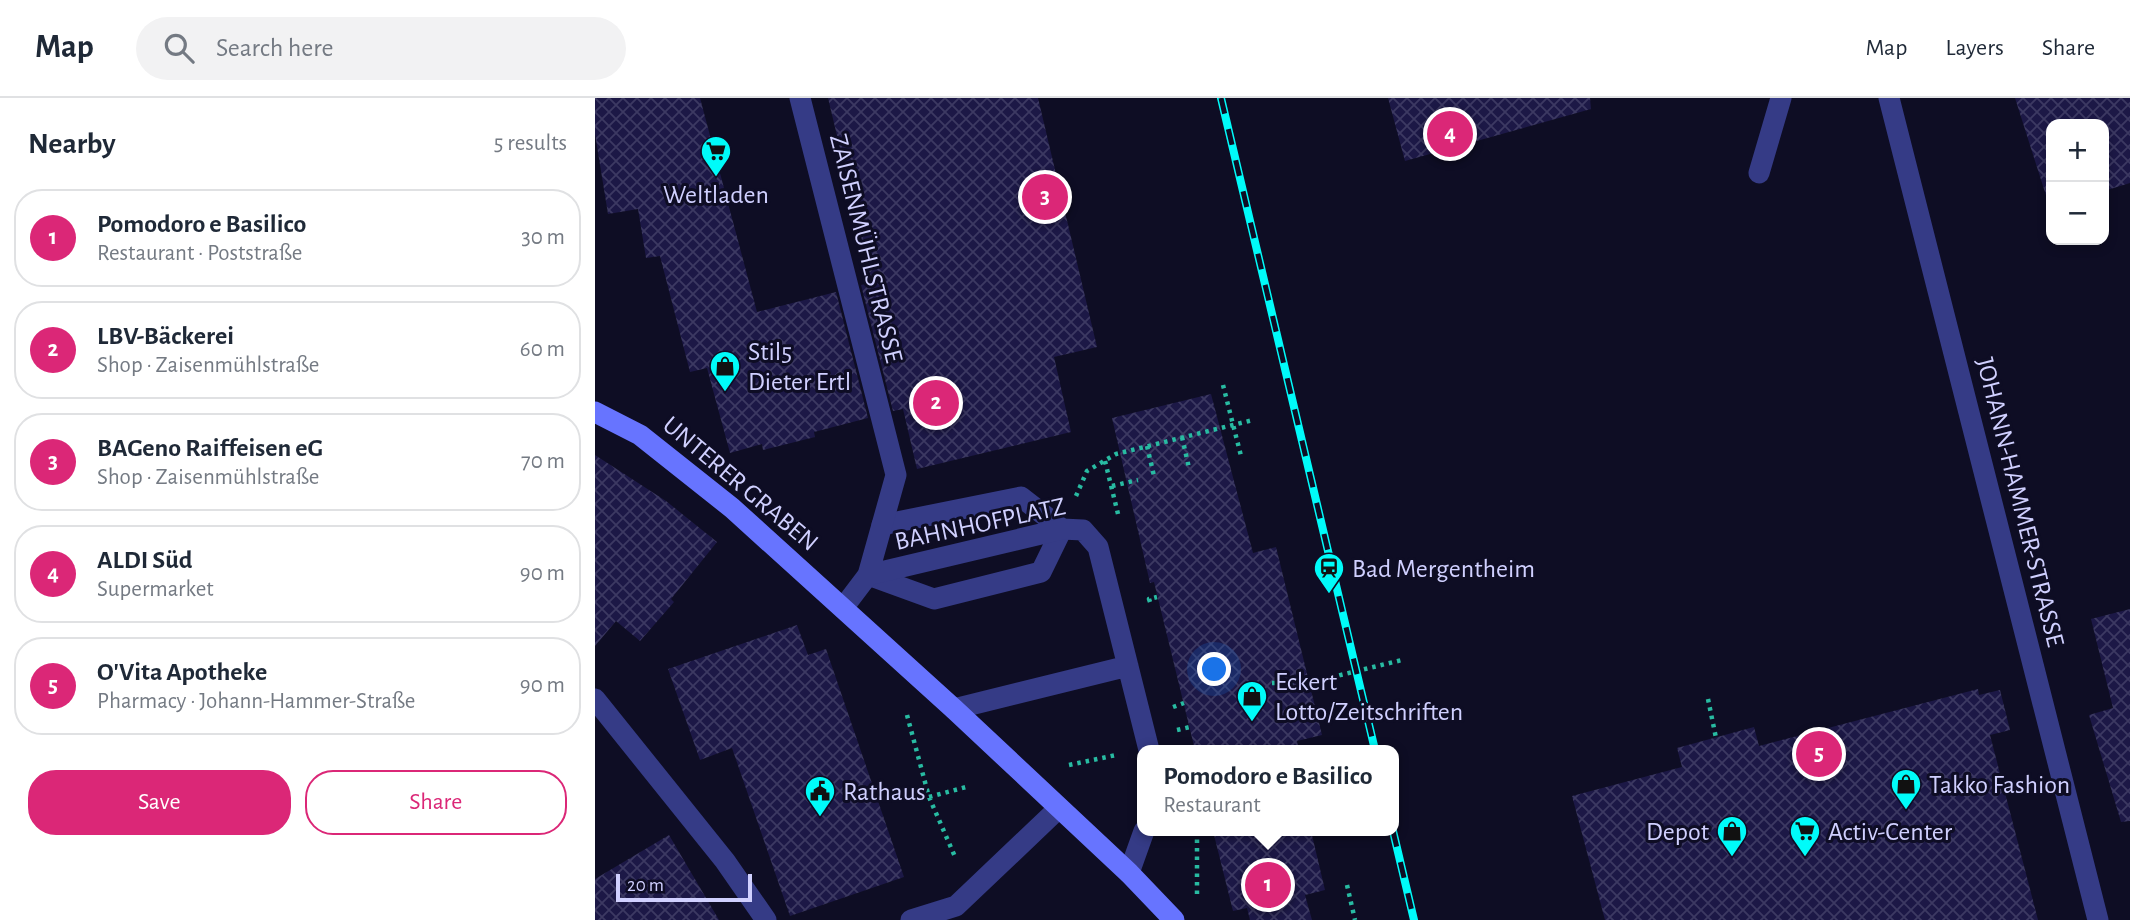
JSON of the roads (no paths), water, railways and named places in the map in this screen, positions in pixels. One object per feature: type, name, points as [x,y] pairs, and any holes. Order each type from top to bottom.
[{"type":"street","name":"ZAISENMÜHLSTRASSE","points":[[800,98],[896,475],[868,575],[843,608]]},
{"type":"street","points":[[1759,173],[1781,98]]},
{"type":"street","name":"JOHANN-HAMMER-STRASSE","points":[[1889,98],[2098,920]]},
{"type":"street","name":"UNTERER GRABEN","points":[[595,412],[640,435],[681,467],[732,508],[843,608]]},
{"type":"street","points":[[868,575],[934,599],[1041,572],[1062,529],[1021,497],[882,525]]},
{"type":"street","name":"BAHNHOFPLATZ","points":[[868,575],[1062,529],[1083,530],[1098,547],[1148,745]]},
{"type":"street","points":[[843,608],[1129,873],[1174,920]]},
{"type":"street","points":[[954,709],[1128,666]]},
{"type":"street","points":[[595,699],[621,748],[725,862],[766,920]]},
{"type":"street","points":[[911,920],[956,906],[1059,808]]},
{"type":"street","points":[[1129,873],[1142,836]]},
{"type":"railway","points":[[1221,98],[1374,745]]},
{"type":"railway","points":[[1394,836],[1414,920]]},
{"type":"place","name":"ALDI Süd","points":[[1450,134]]},
{"type":"place","name":"Weltladen","points":[[716,178]]},
{"type":"place","name":"BAGeno Raiffeisen eG","points":[[1045,197]]},
{"type":"place","name":"Stil5 Dieter Ertl","points":[[725,393]]},
{"type":"place","name":"LBV-Bäckerei","points":[[936,403]]},
{"type":"place","name":"Bad Mergentheim","points":[[1329,595]]},
{"type":"place","name":"Eckert Lotto/Zeitschriften","points":[[1252,723]]},
{"type":"place","name":"O'Vita Apotheke","points":[[1819,754]]},
{"type":"place","name":"Takko Fashion","points":[[1906,811]]},
{"type":"place","name":"Rathaus","points":[[820,818]]},
{"type":"place","name":"Depot","points":[[1732,858]]},
{"type":"place","name":"Activ-Center","points":[[1805,858]]},
{"type":"place","name":"Pomodoro e Basilico","points":[[1268,885]]}]
